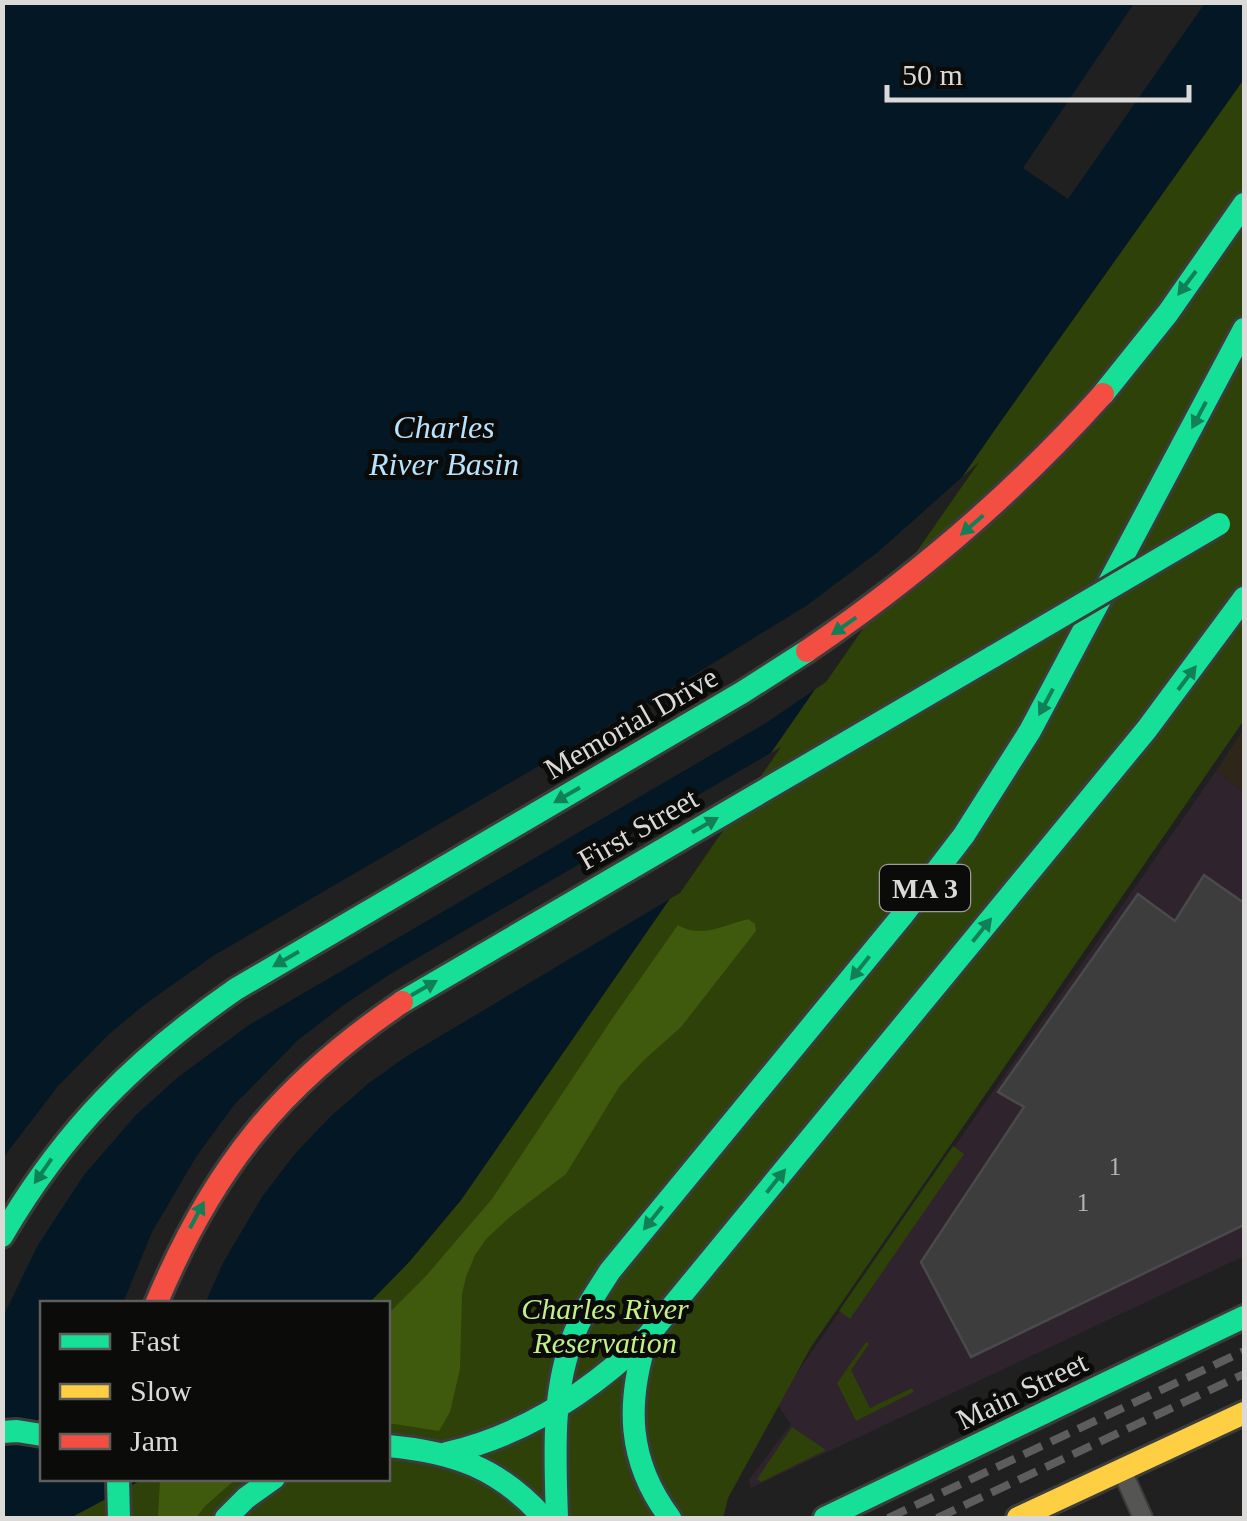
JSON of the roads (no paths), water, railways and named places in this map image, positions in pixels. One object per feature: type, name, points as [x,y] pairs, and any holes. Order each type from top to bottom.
[{"type":"main road","name":"Memorial Drive","points":[[2,1236],[70,1135],[119,1081],[173,1032],[236,989],[743,692],[864,612],[972,526],[1086,413],[1244,204]]},
{"type":"main road","name":"MA 3","points":[[557,1518],[555,1408],[568,1347],[579,1318],[594,1294],[914,901],[998,784],[1244,329]]},
{"type":"main road","name":"First Street","points":[[157,1301],[190,1228],[226,1167],[271,1110],[364,1027],[1239,510]]},
{"type":"main road","points":[[390,1446],[447,1453],[496,1440],[599,1380],[647,1338],[1135,744],[1244,598]]},
{"type":"main road","name":"Main Street","points":[[824,1518],[1244,1318]]},
{"type":"main road","points":[[647,1338],[637,1367],[635,1431],[651,1492],[670,1518]]},
{"type":"main road","points":[[1018,1518],[1244,1413]]},
{"type":"main road","points":[[2,1432],[40,1435]]},
{"type":"main road","points":[[447,1453],[497,1476],[544,1518]]},
{"type":"main road","points":[[104,1481],[119,1516]]},
{"type":"main road","points":[[118,1481],[119,1516]]},
{"type":"main road","points":[[226,1518],[270,1481]]},
{"type":"lane","points":[[1122,1470],[1144,1518]]},
{"type":"water","name":"Charles River Basin","points":[[3,3],[1244,3],[1244,79],[996,428],[461,1200],[371,1301],[40,1301],[40,1481],[139,1481],[70,1518],[3,1518]]},
{"type":"railway","points":[[888,1518],[1244,1351]]},
{"type":"railway","points":[[937,1518],[1244,1374]]},
{"type":"park label","name":"Charles River Reservation","points":[[605,1326]]}]
